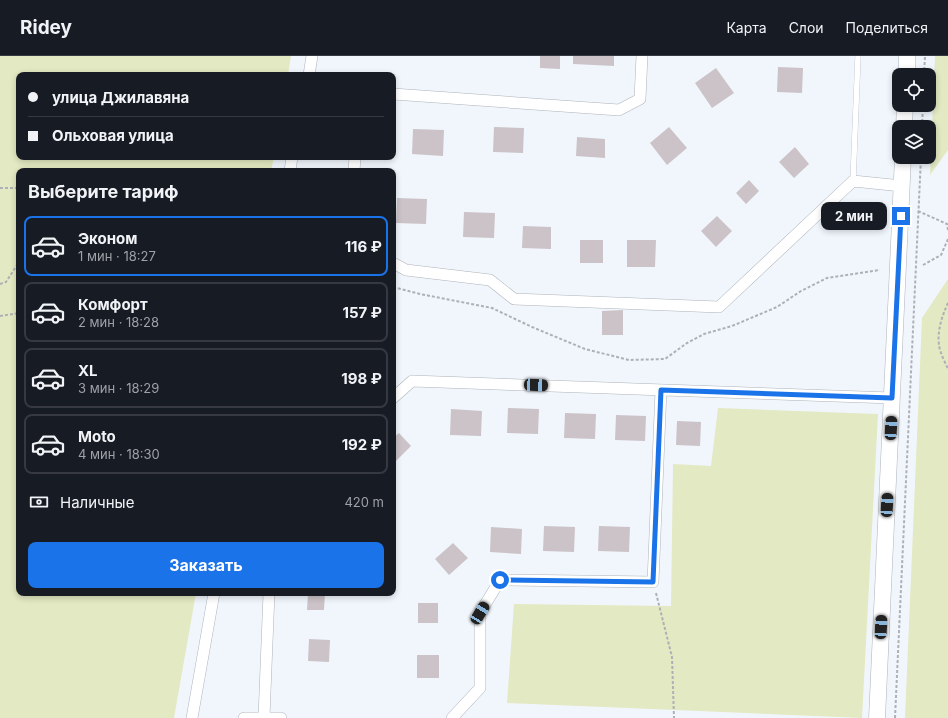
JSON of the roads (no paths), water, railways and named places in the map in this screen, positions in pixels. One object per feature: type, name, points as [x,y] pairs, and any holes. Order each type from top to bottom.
[{"type":"main road","points":[[907,56],[907,68]]},
{"type":"main road","points":[[877,718],[903,164]]},
{"type":"street","points":[[309,72],[312,56]]},
{"type":"street","points":[[396,94],[620,110],[640,99],[642,56]]},
{"type":"street","points":[[396,265],[406,270],[490,280],[514,299],[719,307],[853,181],[902,186]]},
{"type":"street","points":[[396,395],[412,381],[892,398]]},
{"type":"street","points":[[452,718],[480,688],[480,613],[500,580],[653,582],[661,390]]},
{"type":"street","points":[[192,718],[213,596]]},
{"type":"street","points":[[264,717],[269,596]]},
{"type":"street","points":[[244,718],[281,718]]},
{"type":"lane","points":[[853,181],[858,56]]}]
